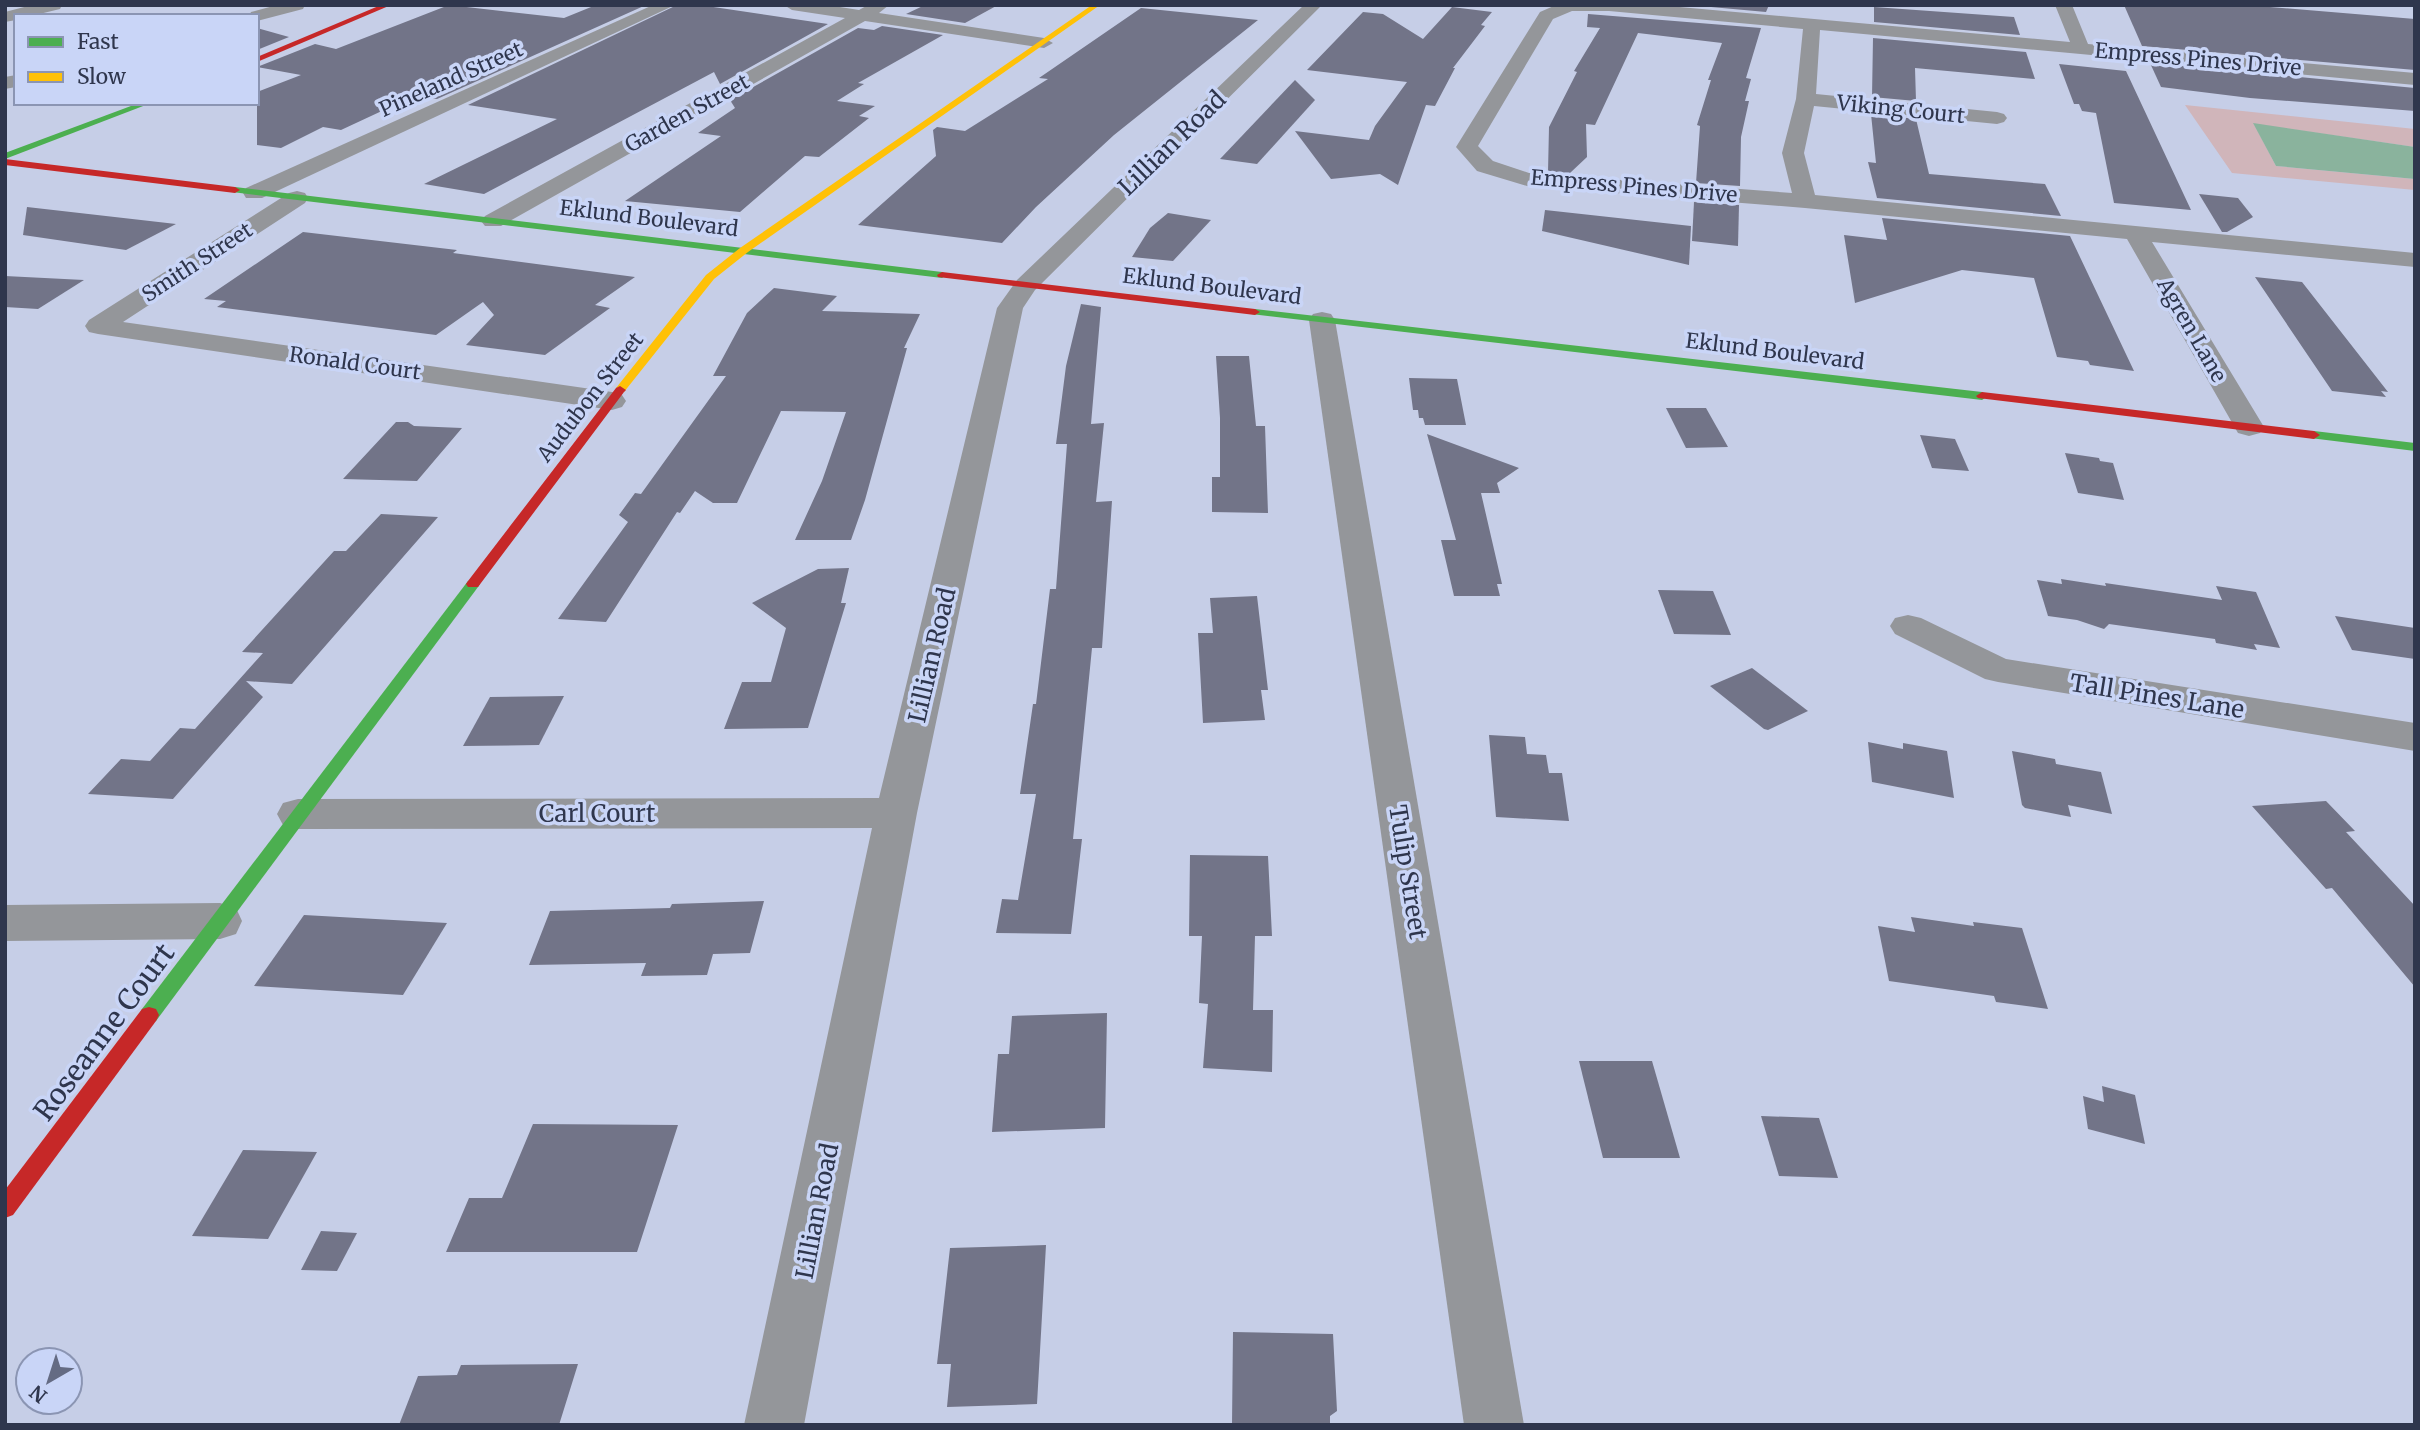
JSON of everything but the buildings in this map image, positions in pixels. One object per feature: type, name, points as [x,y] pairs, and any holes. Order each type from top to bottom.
[{"type":"street","points":[[17,14],[54,5]]},
{"type":"street","points":[[259,15],[297,5]]},
{"type":"street","points":[[259,59],[388,5]]},
{"type":"street","name":"Pineland Street","points":[[254,193],[667,5]]},
{"type":"street","points":[[792,5],[1044,43]]},
{"type":"street","name":"Garden Street","points":[[493,221],[881,5]]},
{"type":"street","name":"Audubon Street","points":[[220,921],[298,814],[612,401],[710,277],[744,250],[1097,5]]},
{"type":"street","name":"Lillian Road","points":[[774,1425],[897,813],[1010,308],[1026,285],[1314,5]]},
{"type":"street","points":[[2063,5],[2081,48]]},
{"type":"street","name":"Empress Pines Drive","points":[[2415,79],[1609,6],[1569,6],[1546,16],[1466,147],[1485,166],[1527,179],[1805,201],[2415,260]]},
{"type":"street","points":[[1805,201],[1793,153],[1806,99],[1812,25]]},
{"type":"street","name":"Viking Court","points":[[1806,99],[1997,118]]},
{"type":"street","points":[[5,156],[143,105]]},
{"type":"street","name":"Eklund Boulevard","points":[[5,162],[1026,285],[2415,447]]},
{"type":"street","name":"Smith Street","points":[[97,326],[297,198]]},
{"type":"street","name":"Agren Lane","points":[[2135,233],[2249,427]]},
{"type":"street","name":"Tulip Street","points":[[1322,320],[1494,1425]]},
{"type":"street","name":"Ronald Court","points":[[97,326],[612,401]]},
{"type":"street","name":"Tall Pines Lane","points":[[1908,625],[1998,670],[2412,739]]},
{"type":"street","name":"Carl Court","points":[[298,814],[897,813]]},
{"type":"street","points":[[5,923],[220,921]]},
{"type":"street","name":"Roseanne Court","points":[[5,1208],[220,921]]},
{"type":"shaded area","points":[[2185,105],[2415,129],[2415,147],[2254,124],[2276,166],[2415,179],[2415,190],[2232,173]]},
{"type":"shaded area","points":[[2253,123],[2415,147],[2415,179],[2276,166]]},
{"type":"traffic: fast","points":[[5,156],[142,105]]},
{"type":"traffic: fast","points":[[235,190],[942,275]]},
{"type":"traffic: fast","points":[[1255,312],[1982,396]]},
{"type":"traffic: fast","points":[[2314,435],[2415,447]]},
{"type":"traffic: fast","points":[[149,1015],[473,584]]},
{"type":"traffic: slow","points":[[620,390],[710,277],[744,250],[1097,5]]},
{"type":"traffic: jam","points":[[259,59],[388,5]]},
{"type":"traffic: jam","points":[[5,162],[235,190]]},
{"type":"traffic: jam","points":[[942,275],[1255,312]]},
{"type":"traffic: jam","points":[[473,584],[620,390]]},
{"type":"traffic: jam","points":[[1982,396],[2314,435]]},
{"type":"traffic: jam","points":[[5,1208],[149,1015]]}]
